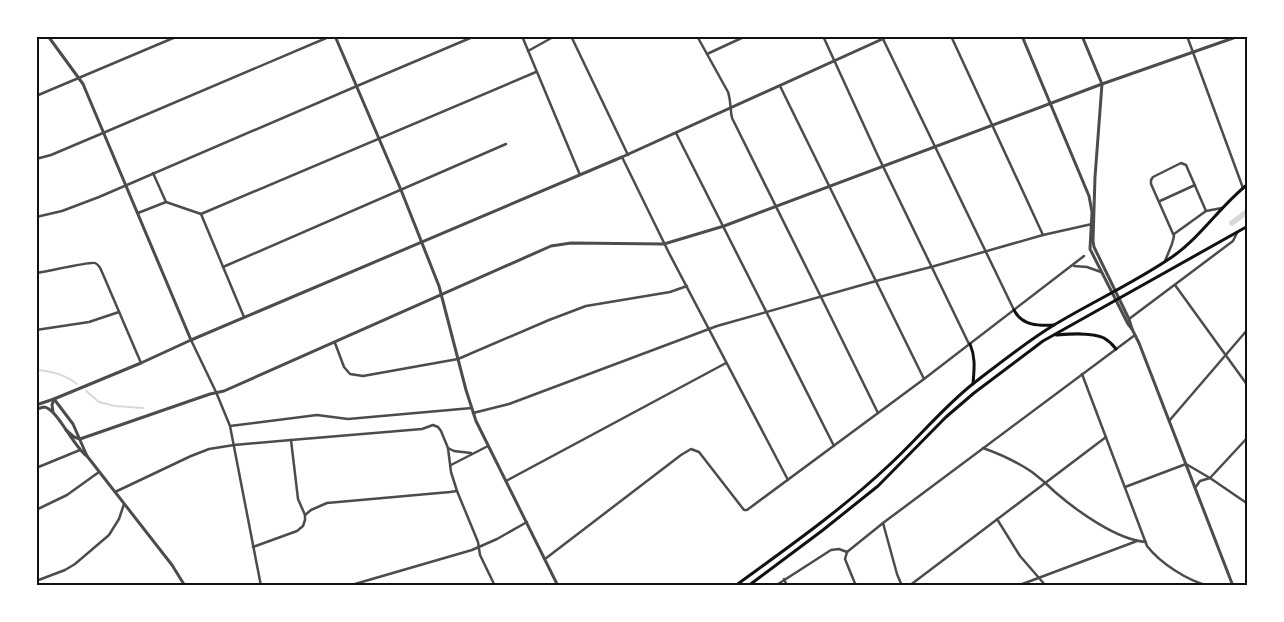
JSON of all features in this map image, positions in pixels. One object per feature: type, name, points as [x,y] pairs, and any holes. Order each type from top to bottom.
[{"type":"main road","points":[[735,586],[860,492],[942,411],[973,384],[1055,324],[1164,262],[1186,247],[1248,184]]},
{"type":"main road","points":[[748,586],[838,519],[878,486],[953,411],[1003,370],[1043,341],[1248,226]]},
{"type":"main road","points":[[1014,310],[1019,317],[1029,324],[1043,326],[1055,324]]},
{"type":"main road","points":[[1053,335],[1082,334],[1101,337],[1116,349]]},
{"type":"main road","points":[[970,344],[975,360],[973,384]]},
{"type":"street","points":[[48,36],[80,78],[191,340],[230,426],[261,586]]},
{"type":"street","points":[[36,96],[178,36]]},
{"type":"street","points":[[36,159],[51,155],[330,36]]},
{"type":"street","points":[[335,36],[423,242],[442,295],[473,413],[558,586]]},
{"type":"street","points":[[36,217],[62,211],[126,186],[475,36]]},
{"type":"street","points":[[522,36],[580,175]]},
{"type":"street","points":[[528,51],[555,36]]},
{"type":"street","points":[[571,36],[628,155]]},
{"type":"street","points":[[697,36],[728,92],[732,118],[878,414]]},
{"type":"street","points":[[706,54],[746,36]]},
{"type":"street","points":[[823,36],[883,166],[970,344]]},
{"type":"street","points":[[36,405],[141,363],[244,317],[628,155],[889,36]]},
{"type":"street","points":[[951,36],[1043,235]]},
{"type":"street","points":[[1022,36],[1086,187],[1091,205],[1094,247],[1106,278],[1129,319],[1132,330]]},
{"type":"street","points":[[1082,36],[1102,84],[1090,249],[1106,278]]},
{"type":"street","points":[[1187,36],[1243,188]]},
{"type":"street","points":[[36,409],[44,407],[49,409],[66,430],[74,437],[80,439],[216,392],[224,391],[551,246],[571,243],[664,244],[724,226],[1102,84],[1239,36]]},
{"type":"street","points":[[883,39],[1014,310]]},
{"type":"street","points":[[138,213],[166,202],[201,214],[536,72]]},
{"type":"street","points":[[780,86],[924,379]]},
{"type":"street","points":[[676,133],[834,446]]},
{"type":"street","points":[[223,267],[506,144]]},
{"type":"street","points":[[622,157],[664,244],[788,480]]},
{"type":"street","points":[[1164,262],[1174,234],[1159,201],[1151,180],[1152,177],[1181,163],[1186,165],[1206,211]]},
{"type":"street","points":[[153,173],[166,202]]},
{"type":"street","points":[[1159,201],[1195,185]]},
{"type":"street","points":[[1174,234],[1206,211],[1223,208]]},
{"type":"street","points":[[201,214],[244,317]]},
{"type":"street","points":[[473,413],[509,404],[708,329],[1043,235],[1092,224]]},
{"type":"street","points":[[1129,319],[1233,241],[1237,233]]},
{"type":"street","points":[[545,559],[688,450],[694,449],[699,452],[744,510],[747,510],[878,414],[1084,256]]},
{"type":"street","points":[[36,273],[89,263],[97,264],[141,363]]},
{"type":"street","points":[[1072,266],[1087,267],[1101,272]]},
{"type":"street","points":[[1175,285],[1248,386]]},
{"type":"street","points":[[335,342],[344,367],[350,374],[363,376],[458,359],[586,306],[670,292],[687,286]]},
{"type":"street","points":[[36,330],[89,322],[119,312]]},
{"type":"street","points":[[1124,312],[1128,324],[1135,335],[1233,586]]},
{"type":"street","points":[[1169,421],[1248,329]]},
{"type":"street","points":[[856,586],[845,559],[847,552],[883,522],[1135,335]]},
{"type":"street","points":[[506,481],[726,363]]},
{"type":"street","points":[[1082,374],[1146,542],[1154,554],[1165,564],[1204,585],[1210,586]]},
{"type":"street","points":[[52,412],[54,399]]},
{"type":"street","points":[[54,399],[73,424],[87,456]]},
{"type":"street","points":[[230,426],[317,415],[348,419],[472,408]]},
{"type":"street","points":[[115,492],[209,449],[234,445],[422,429],[432,425],[442,431],[448,448],[451,472],[457,491],[478,542],[480,555],[495,586]]},
{"type":"street","points":[[66,430],[172,565],[185,586]]},
{"type":"street","points":[[909,586],[1106,437]]},
{"type":"street","points":[[1195,488],[1200,481],[1210,478],[1248,437]]},
{"type":"street","points":[[252,547],[297,531],[303,526],[305,520],[298,499],[291,440]]},
{"type":"street","points":[[451,466],[488,446]]},
{"type":"street","points":[[448,448],[459,452],[473,453]]},
{"type":"street","points":[[983,448],[1032,472],[1092,519],[1137,541],[1146,542]]},
{"type":"street","points":[[36,468],[80,450]]},
{"type":"street","points":[[1186,464],[1248,504]]},
{"type":"street","points":[[1125,487],[1186,464]]},
{"type":"street","points":[[36,510],[67,495],[100,472]]},
{"type":"street","points":[[304,515],[327,502],[457,491]]},
{"type":"street","points":[[36,581],[66,570],[109,535],[119,519],[124,504]]},
{"type":"street","points":[[997,519],[1020,556],[1046,586]]},
{"type":"street","points":[[348,586],[446,559],[478,548],[527,522]]},
{"type":"street","points":[[883,522],[902,586]]},
{"type":"street","points":[[1017,586],[1137,541]]},
{"type":"street","points":[[775,586],[831,550],[839,549],[847,552]]},
{"type":"street","points":[[784,579],[787,586]]},
{"type":"waterway","points":[[1232,223],[1248,211]]},
{"type":"waterway","points":[[36,370],[58,374],[77,384]]},
{"type":"waterway","points":[[86,391],[99,402],[115,406],[143,408]]}]
